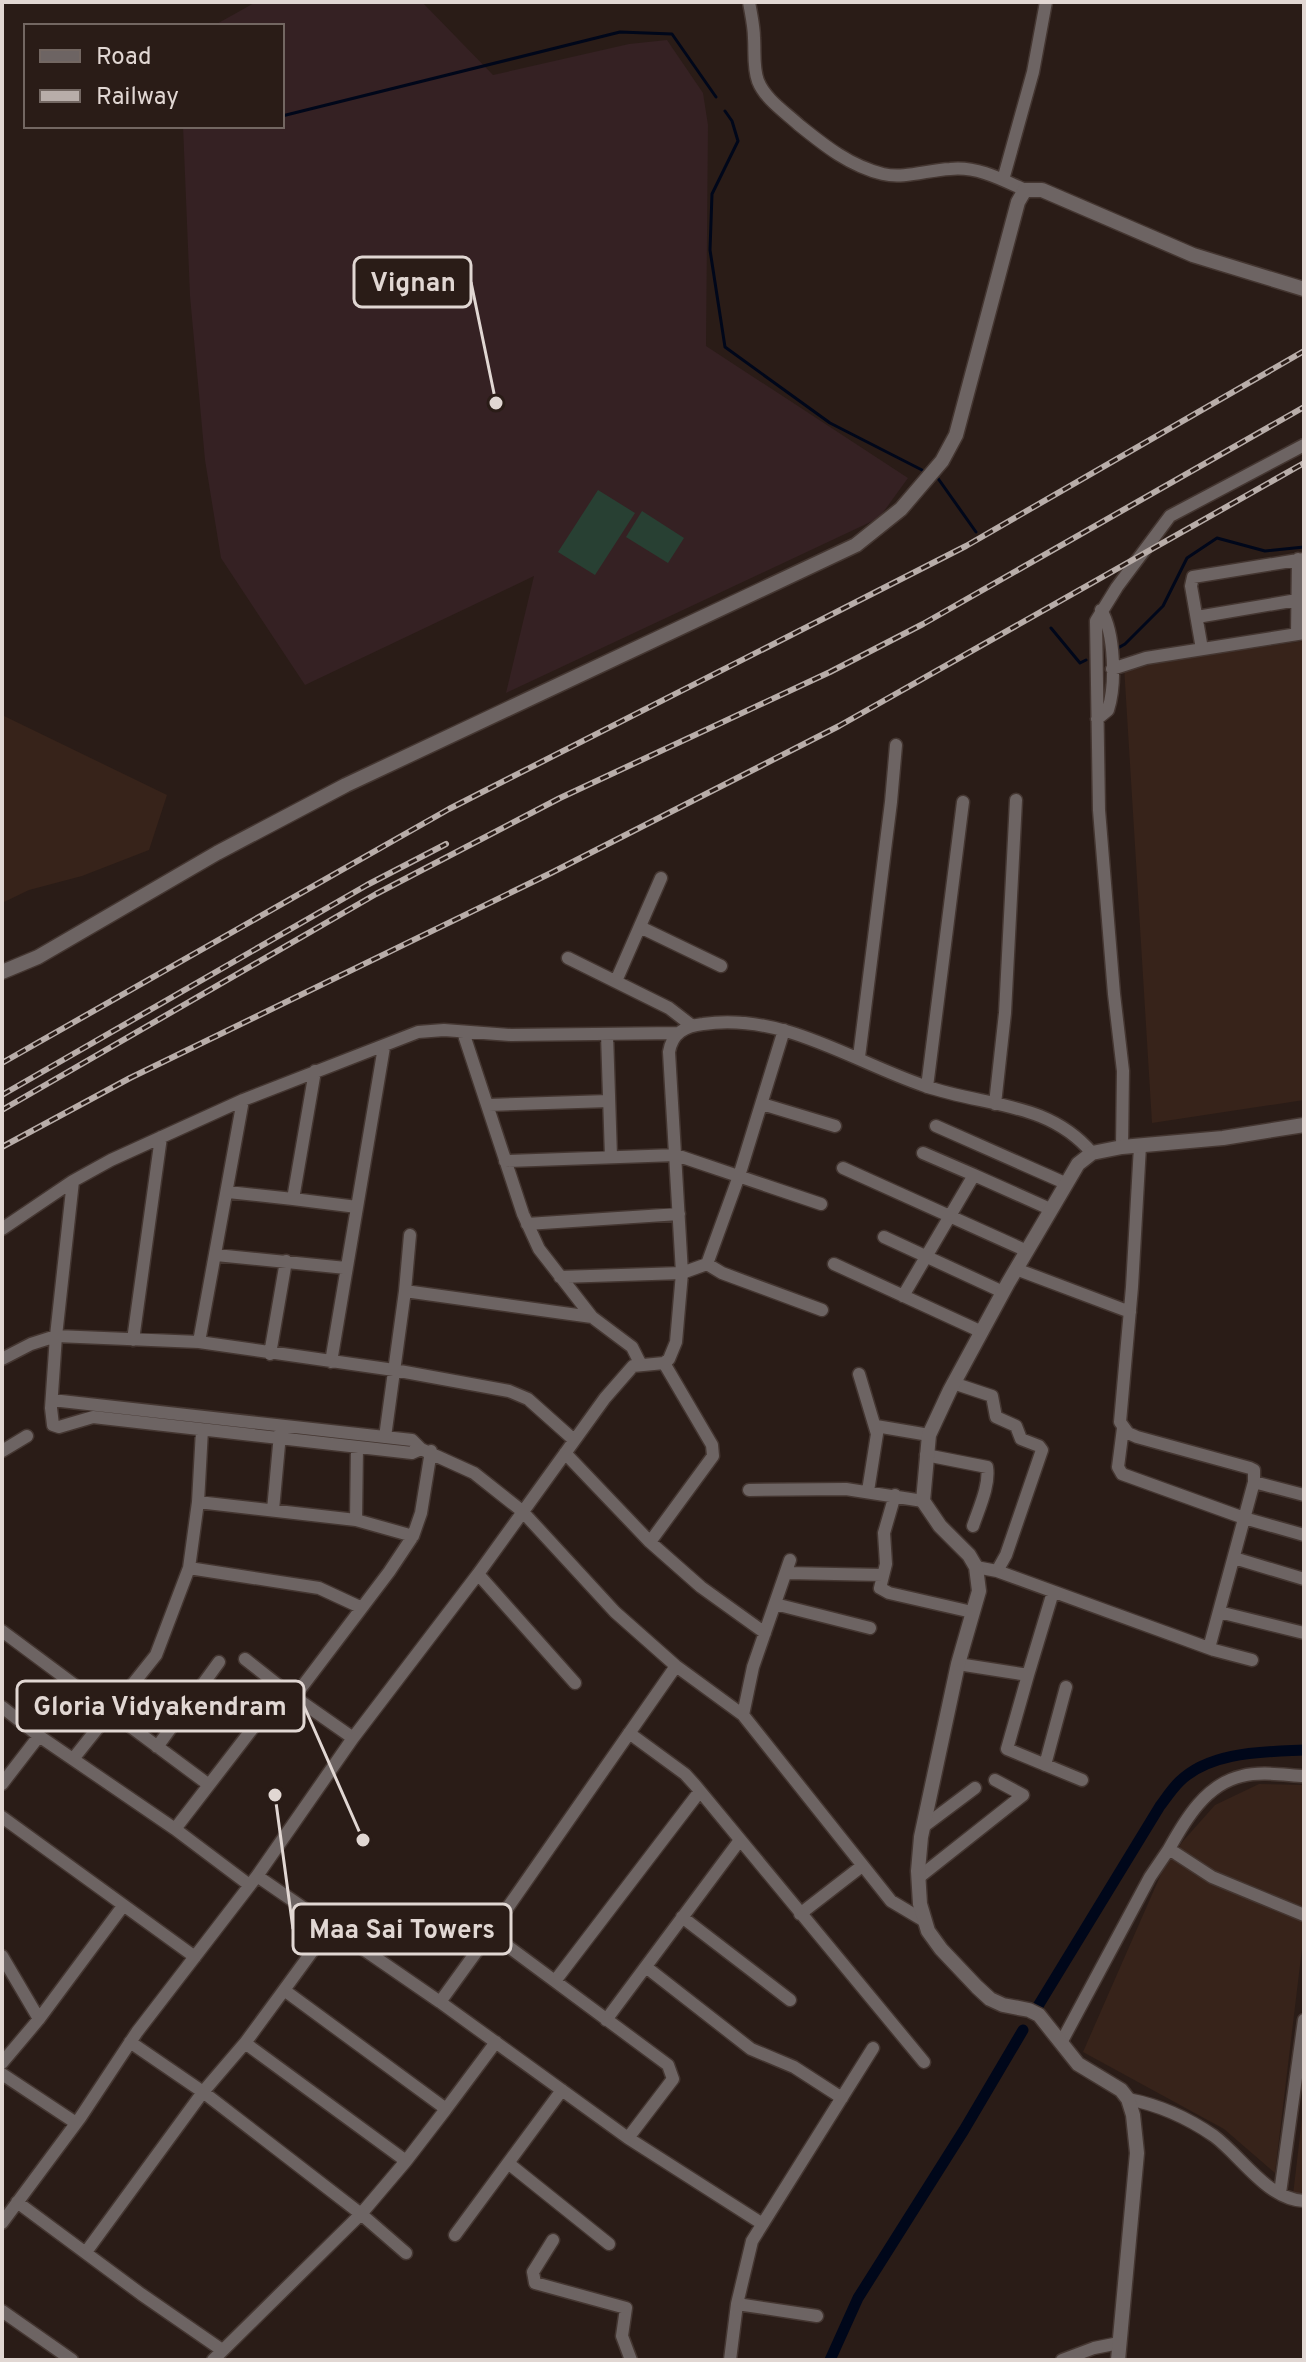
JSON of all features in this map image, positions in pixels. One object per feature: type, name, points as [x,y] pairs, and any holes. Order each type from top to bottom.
[{"type":"street","points":[[750,2],[755,74],[759,85],[771,100],[837,154],[858,166],[885,175],[902,176],[967,169],[1025,190],[1042,190],[1193,255],[1304,289]]},
{"type":"street","points":[[1003,180],[1033,72],[1046,2]]},
{"type":"street","points":[[2,972],[38,957],[217,853],[333,791],[592,667],[780,582],[856,545],[873,533],[901,509],[942,461],[956,435],[1018,202],[1025,190]]},
{"type":"street","points":[[1122,1147],[1123,1071],[1099,810],[1096,621],[1170,516],[1304,445]]},
{"type":"street","points":[[1112,669],[1146,658],[1202,649],[1300,633],[1297,600],[1301,559],[1193,577],[1191,586],[1202,649]]},
{"type":"street","points":[[1197,617],[1297,600]]},
{"type":"street","points":[[1097,719],[1105,715],[1110,704],[1112,669],[1108,625],[1101,610]]},
{"type":"street","points":[[859,1057],[890,817],[896,745]]},
{"type":"street","points":[[995,1104],[1005,1013],[1016,800]]},
{"type":"street","points":[[927,1087],[963,802]]},
{"type":"street","points":[[616,981],[661,878]]},
{"type":"street","points":[[640,927],[721,966]]},
{"type":"street","points":[[568,958],[669,1008],[691,1025]]},
{"type":"street","points":[[2,2223],[76,2123],[130,2042],[253,1880],[353,1738],[628,1370],[640,1363],[664,1363],[669,1359],[676,1342],[682,1273],[669,1052],[671,1040],[678,1033],[691,1025],[741,1021],[784,1030],[859,1057],[927,1087],[1047,1117],[1080,1139],[1092,1153]]},
{"type":"street","points":[[707,1264],[739,1176],[784,1030]]},
{"type":"street","points":[[2,1229],[73,1181],[161,1137],[243,1100],[418,1032],[511,1035],[678,1033]]},
{"type":"street","points":[[463,1032],[527,1224],[539,1249],[592,1317],[632,1347],[640,1363]]},
{"type":"street","points":[[607,1034],[611,1157]]},
{"type":"street","points":[[331,1362],[384,1047]]},
{"type":"street","points":[[293,1199],[315,1071]]},
{"type":"street","points":[[199,1342],[243,1100]]},
{"type":"street","points":[[489,1105],[609,1101]]},
{"type":"street","points":[[762,1104],[835,1126]]},
{"type":"street","points":[[1118,2360],[1137,2153],[1136,2128],[1128,2099],[1121,2090],[1078,2064],[1039,2015],[990,1999],[941,1949],[923,1920],[918,1878],[923,1827],[958,1664],[979,1591],[976,1567],[969,1555],[940,1526],[923,1501],[929,1435],[953,1383],[1003,1292],[1078,1164],[1092,1153],[1122,1147],[1223,1138],[1304,1125]]},
{"type":"street","points":[[936,1126],[1065,1183]]},
{"type":"street","points":[[133,1340],[161,1137]]},
{"type":"street","points":[[1140,1146],[1130,1312],[1119,1416],[1123,1428],[1118,1467],[1122,1474],[1244,1518],[1304,1535]]},
{"type":"street","points":[[923,1153],[1050,1209]]},
{"type":"street","points":[[505,1161],[676,1155],[821,1204]]},
{"type":"street","points":[[843,1168],[1027,1251]]},
{"type":"street","points":[[903,1296],[974,1175]]},
{"type":"street","points":[[73,1181],[56,1336],[53,1425],[59,1427],[93,1417],[412,1453],[426,1450]]},
{"type":"street","points":[[228,1192],[357,1207]]},
{"type":"street","points":[[527,1224],[679,1214]]},
{"type":"street","points":[[385,1437],[410,1235]]},
{"type":"street","points":[[884,1237],[1003,1292]]},
{"type":"street","points":[[216,1255],[346,1268]]},
{"type":"street","points":[[270,1354],[286,1261]]},
{"type":"street","points":[[560,1277],[682,1273],[707,1264]]},
{"type":"street","points":[[707,1264],[722,1273],[822,1310]]},
{"type":"street","points":[[834,1264],[982,1332]]},
{"type":"street","points":[[1016,1269],[1130,1312]]},
{"type":"street","points":[[405,1291],[592,1317]]},
{"type":"street","points":[[2,1341],[6,1357],[45,1338],[56,1336],[199,1342],[394,1370],[520,1395],[574,1440]]},
{"type":"street","points":[[650,1542],[713,1456],[712,1445],[664,1363]]},
{"type":"street","points":[[859,1374],[876,1426],[877,1445],[868,1491]]},
{"type":"street","points":[[953,1383],[992,1396],[996,1417],[1016,1426],[1021,1439],[1041,1447],[1042,1453],[1006,1555],[997,1571]]},
{"type":"street","points":[[52,1400],[412,1440],[474,1473],[522,1511],[615,1612],[676,1666],[743,1715],[891,1901],[923,1920]]},
{"type":"street","points":[[273,1510],[281,1425]]},
{"type":"street","points":[[876,1426],[929,1435]]},
{"type":"street","points":[[1123,1428],[1137,1437],[1254,1470],[1254,1482],[1209,1648]]},
{"type":"street","points":[[73,1759],[156,1655],[189,1568],[198,1502],[202,1430]]},
{"type":"street","points":[[2,1451],[27,1436]]},
{"type":"street","points":[[356,1520],[357,1447]]},
{"type":"street","points":[[295,1696],[413,1536],[421,1513],[426,1450]]},
{"type":"street","points":[[565,1453],[650,1542],[701,1587],[765,1633]]},
{"type":"street","points":[[926,1455],[987,1467],[983,1498],[973,1526]]},
{"type":"street","points":[[1254,1482],[1304,1495]]},
{"type":"street","points":[[749,1490],[810,1488],[868,1491],[923,1501]]},
{"type":"street","points":[[895,1495],[884,1533],[886,1564],[880,1588],[889,1593],[972,1612]]},
{"type":"street","points":[[198,1502],[356,1520],[413,1536]]},
{"type":"street","points":[[1234,1558],[1304,1579]]},
{"type":"street","points":[[743,1715],[753,1667],[790,1560]]},
{"type":"street","points":[[976,1567],[997,1571],[1209,1648],[1252,1660]]},
{"type":"street","points":[[189,1568],[319,1588],[360,1607]]},
{"type":"street","points":[[787,1573],[883,1575]]},
{"type":"street","points":[[478,1574],[575,1683]]},
{"type":"street","points":[[1053,1592],[1007,1749],[1082,1780]]},
{"type":"street","points":[[775,1604],[870,1628]]},
{"type":"street","points":[[1219,1612],[1304,1633]]},
{"type":"street","points":[[2,1631],[209,1785]]},
{"type":"street","points":[[245,1659],[353,1738]]},
{"type":"street","points":[[157,1747],[219,1662]]},
{"type":"street","points":[[958,1664],[1028,1675]]},
{"type":"street","points":[[440,2002],[676,1666]]},
{"type":"street","points":[[1045,1765],[1066,1687]]},
{"type":"street","points":[[175,1829],[283,1689]]},
{"type":"street","points":[[2,1707],[175,1829],[330,1927],[440,2002],[628,2138],[761,2223]]},
{"type":"street","points":[[629,1733],[685,1774],[924,2062]]},
{"type":"street","points":[[2,1784],[39,1736]]},
{"type":"street","points":[[1062,2041],[1150,1877],[1189,1815],[1206,1796],[1227,1781],[1241,1776],[1304,1776]]},
{"type":"street","points":[[918,1878],[1023,1795],[995,1780]]},
{"type":"street","points":[[923,1827],[975,1788]]},
{"type":"street","points":[[555,1981],[700,1791]]},
{"type":"street","points":[[2,1817],[195,1957]]},
{"type":"street","points":[[606,2020],[740,1840]]},
{"type":"street","points":[[1169,1849],[1212,1877],[1304,1915]]},
{"type":"street","points":[[800,1914],[862,1866]]},
{"type":"street","points":[[2,2063],[39,2019],[123,1906]]},
{"type":"street","points":[[682,1917],[790,2000]]},
{"type":"street","points":[[86,2252],[203,2092],[245,2043],[330,1927]]},
{"type":"street","points":[[490,1933],[668,2065],[673,2079],[628,2138]]},
{"type":"street","points":[[2,1956],[39,2019]]},
{"type":"street","points":[[646,1967],[751,2049],[794,2067],[842,2098]]},
{"type":"street","points":[[284,1990],[446,2109]]},
{"type":"street","points":[[1280,2193],[1304,2020]]},
{"type":"street","points":[[130,2042],[203,2092],[361,2214],[406,2253]]},
{"type":"street","points":[[213,2360],[361,2214],[406,2161],[496,2042]]},
{"type":"street","points":[[245,2043],[406,2161]]},
{"type":"street","points":[[730,2360],[748,2253],[761,2223],[785,2191],[873,2048]]},
{"type":"street","points":[[2,2074],[76,2123]]},
{"type":"street","points":[[455,2235],[562,2090]]},
{"type":"street","points":[[1128,2099],[1153,2104],[1200,2127],[1280,2193],[1304,2201]]},
{"type":"street","points":[[508,2163],[609,2244]]},
{"type":"street","points":[[17,2202],[222,2350]]},
{"type":"street","points":[[553,2240],[533,2272],[535,2283],[626,2308],[622,2336],[631,2360]]},
{"type":"street","points":[[737,2304],[817,2316]]},
{"type":"street","points":[[2,2311],[72,2360]]},
{"type":"street","points":[[1062,2360],[1119,2343]]},
{"type":"shaded area","points":[[256,2],[422,2],[493,75],[629,44],[667,40],[703,93],[708,125],[706,346],[908,478],[879,518],[506,693],[534,576],[305,685],[221,558],[205,460],[190,296],[183,128],[284,128],[284,24],[217,24]]},
{"type":"shaded area","points":[[1304,641],[1304,1100],[1152,1123],[1124,666]]},
{"type":"shaded area","points":[[2,715],[167,795],[149,850],[82,876],[29,890],[2,903]]},
{"type":"shaded area","points":[[1259,1784],[1304,1785],[1304,1932],[1275,2173],[1224,2129],[1083,2052],[1161,1874],[1183,1841],[1215,1805]]},
{"type":"shaded area","points":[[1304,2101],[1304,2194],[1293,2195]]},
{"type":"green space","points":[[598,490],[635,513],[595,575],[558,552]]},
{"type":"green space","points":[[642,511],[684,538],[668,563],[626,537]]},
{"type":"waterway","points":[[284,116],[620,32],[672,34],[716,97]]},
{"type":"waterway","points":[[725,111],[732,121],[738,141],[712,194],[710,250],[725,347],[830,423],[922,470]]},
{"type":"waterway","points":[[937,477],[976,532]]},
{"type":"waterway","points":[[1118,648],[1163,606],[1187,558],[1217,538],[1265,551],[1304,547]]},
{"type":"waterway","points":[[1051,628],[1080,663],[1086,660]]},
{"type":"waterway","points":[[1038,2006],[1160,1806],[1179,1782],[1206,1764],[1222,1759],[1304,1750]]},
{"type":"waterway","points":[[830,2360],[858,2298],[1023,2030]]},
{"type":"railway","points":[[2,1063],[449,809],[966,546],[1304,351]]},
{"type":"railway","points":[[2,1110],[376,894],[560,798],[830,672],[923,624],[1304,407]]},
{"type":"railway","points":[[2,1147],[130,1078],[551,873],[839,726],[1304,463]]},
{"type":"railway","points":[[2,1095],[367,885],[446,844]]},
{"type":"place","name":"Vignan","points":[[496,403]]},
{"type":"place","name":"Maa Sai Towers","points":[[275,1795]]},
{"type":"place","name":"Gloria Vidyakendram","points":[[363,1840]]}]
